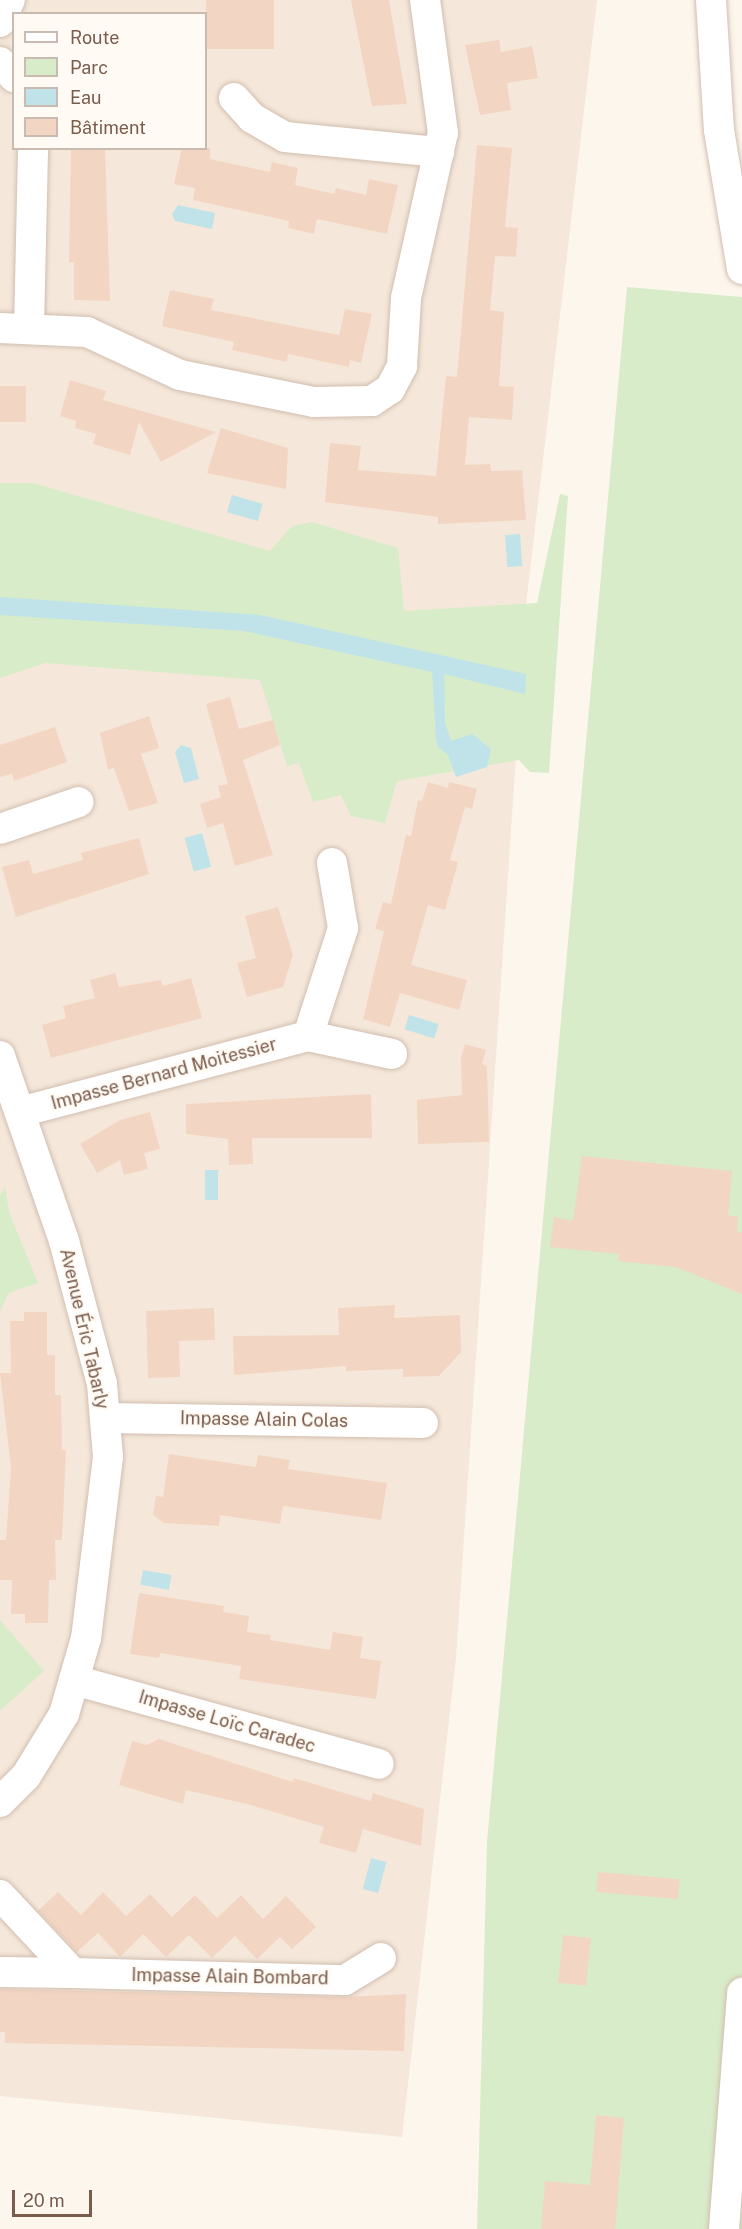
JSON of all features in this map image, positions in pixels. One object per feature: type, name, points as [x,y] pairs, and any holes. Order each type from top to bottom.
[{"type":"street","points":[[0,22],[10,0]]},
{"type":"street","points":[[33,150],[14,328],[95,335],[180,375],[314,402],[372,402],[390,389],[402,366],[406,298],[439,152],[443,112],[425,0]]},
{"type":"street","points":[[711,0],[719,130],[735,183],[742,269]]},
{"type":"street","points":[[0,62],[12,75]]},
{"type":"street","points":[[234,98],[252,118],[285,136],[439,152]]},
{"type":"street","points":[[0,829],[79,802]]},
{"type":"street","points":[[308,1036],[343,928],[332,863]]},
{"type":"street","name":"Impasse Bernard Moitessier","points":[[20,1112],[308,1036],[392,1054]]},
{"type":"street","name":"Avenue Éric Tabarly","points":[[0,1056],[64,1241],[102,1384],[105,1418],[104,1505],[86,1638],[64,1714],[45,1748],[0,1802]]},
{"type":"street","name":"Impasse Alain Colas","points":[[105,1418],[423,1423]]},
{"type":"street","name":"Impasse Loïc Caradec","points":[[74,1680],[379,1764]]},
{"type":"street","points":[[0,1895],[73,1973]]},
{"type":"street","name":"Impasse Alain Bombard","points":[[0,1972],[345,1980],[381,1958]]},
{"type":"street","points":[[724,2229],[742,1993]]},
{"type":"shaded area","points":[[0,0],[597,0],[526,605],[456,1658],[402,2137],[0,2096]]},
{"type":"green space","points":[[627,287],[742,297],[742,2229],[477,2229],[487,1842]]},
{"type":"green space","points":[[0,483],[33,483],[270,551],[292,526],[312,522],[398,548],[404,611],[537,603],[560,494],[568,496],[549,773],[530,772],[519,760],[397,781],[385,823],[351,816],[341,795],[313,802],[299,763],[287,766],[260,680],[45,663],[0,678]]},
{"type":"green space","points":[[5,1186],[9,1212],[38,1283],[9,1293],[0,1311],[0,1196]]},
{"type":"green space","points":[[0,1620],[44,1671],[0,1711]]},
{"type":"water","points":[[178,205],[215,213],[212,229],[175,221],[172,214]]},
{"type":"water","points":[[232,495],[263,504],[258,521],[227,512]]},
{"type":"water","points":[[520,534],[522,566],[507,567],[505,535]]},
{"type":"water","points":[[0,597],[260,615],[526,674],[525,694],[444,674],[445,722],[451,741],[472,734],[491,749],[487,767],[456,777],[448,755],[438,747],[436,739],[432,672],[244,631],[0,615]]},
{"type":"water","points":[[181,745],[191,748],[199,779],[184,783],[175,752]]},
{"type":"water","points":[[202,833],[211,867],[194,871],[185,838]]},
{"type":"water","points":[[409,1015],[439,1024],[434,1038],[405,1029]]},
{"type":"water","points":[[205,1170],[218,1170],[218,1200],[205,1200]]},
{"type":"water","points":[[143,1570],[172,1575],[169,1590],[140,1585]]},
{"type":"water","points":[[371,1858],[386,1862],[378,1893],[363,1889]]},
{"type":"building","points":[[206,0],[274,0],[274,49],[207,49]]},
{"type":"building","points":[[351,0],[389,0],[407,104],[372,106]]},
{"type":"building","points":[[499,40],[501,52],[532,46],[538,78],[507,83],[511,110],[480,115],[465,45]]},
{"type":"building","points":[[477,145],[512,148],[505,227],[518,228],[516,257],[495,256],[490,310],[504,312],[499,386],[514,387],[512,420],[469,417],[465,465],[490,464],[491,471],[522,470],[526,520],[438,524],[438,517],[325,502],[330,443],[361,446],[358,470],[436,476],[446,376],[457,377]]},
{"type":"building","points":[[210,148],[210,159],[270,172],[272,162],[298,168],[295,185],[334,194],[336,188],[366,195],[369,179],[398,185],[387,234],[317,219],[314,234],[288,228],[289,221],[193,200],[195,188],[174,184],[182,150]]},
{"type":"building","points":[[71,150],[105,150],[110,301],[74,300],[74,262],[69,262]]},
{"type":"building","points":[[170,290],[214,299],[211,310],[339,335],[345,309],[372,314],[361,363],[350,360],[349,367],[288,354],[287,362],[232,350],[234,342],[162,326]]},
{"type":"building","points":[[70,380],[106,391],[103,400],[216,432],[161,462],[139,422],[130,455],[93,444],[96,434],[75,428],[76,421],[60,416]]},
{"type":"building","points":[[0,386],[26,386],[26,422],[0,422]]},
{"type":"building","points":[[221,428],[288,448],[286,489],[207,473]]},
{"type":"building","points":[[230,697],[239,729],[273,720],[280,745],[243,760],[273,855],[235,866],[223,823],[207,828],[200,804],[221,797],[218,786],[228,784],[206,704]]},
{"type":"building","points":[[149,716],[159,748],[141,754],[158,803],[129,811],[114,768],[108,770],[100,733]]},
{"type":"building","points":[[55,727],[67,762],[14,781],[12,774],[0,777],[0,745]]},
{"type":"building","points":[[428,782],[448,788],[449,782],[477,789],[472,809],[465,807],[450,860],[458,862],[445,910],[428,905],[411,965],[467,980],[459,1010],[400,993],[390,1027],[363,1019],[384,931],[375,929],[383,902],[391,904],[406,835],[411,836],[418,800],[422,801]]},
{"type":"building","points":[[139,838],[149,874],[16,917],[2,867],[29,860],[33,874],[83,860],[81,853]]},
{"type":"building","points":[[278,907],[293,955],[283,987],[247,997],[237,963],[256,958],[245,916]]},
{"type":"building","points":[[115,973],[119,987],[161,980],[163,986],[191,978],[202,1018],[51,1058],[42,1025],[66,1018],[63,1006],[95,998],[90,980]]},
{"type":"building","points":[[465,1044],[486,1050],[482,1064],[487,1066],[489,1142],[418,1144],[417,1100],[462,1095],[461,1058]]},
{"type":"building","points":[[371,1094],[372,1138],[252,1138],[253,1164],[229,1165],[228,1139],[186,1134],[186,1104]]},
{"type":"building","points":[[150,1112],[160,1149],[144,1153],[148,1169],[124,1175],[120,1160],[97,1173],[80,1144],[120,1120]]},
{"type":"building","points":[[582,1156],[732,1171],[728,1215],[738,1217],[737,1231],[742,1233],[742,1294],[676,1267],[618,1261],[619,1254],[550,1247],[554,1217],[573,1221]]},
{"type":"building","points":[[395,1305],[394,1318],[460,1315],[461,1352],[439,1376],[403,1377],[403,1369],[346,1371],[346,1366],[234,1375],[233,1336],[339,1335],[338,1308]]},
{"type":"building","points":[[214,1308],[215,1340],[179,1341],[180,1377],[148,1378],[146,1311]]},
{"type":"building","points":[[24,1312],[47,1312],[47,1355],[55,1355],[55,1395],[61,1395],[62,1450],[66,1450],[62,1540],[55,1540],[56,1580],[49,1580],[48,1623],[25,1623],[25,1614],[11,1614],[12,1580],[0,1580],[0,1540],[6,1540],[11,1468],[0,1373],[11,1373],[10,1321],[24,1321]]},
{"type":"building","points":[[169,1454],[256,1467],[258,1455],[290,1460],[288,1469],[387,1483],[381,1520],[283,1506],[280,1524],[220,1515],[219,1526],[164,1523],[153,1515],[156,1496],[163,1497]]},
{"type":"building","points":[[139,1593],[224,1606],[223,1612],[249,1616],[247,1632],[271,1635],[270,1640],[330,1650],[333,1632],[363,1637],[360,1658],[381,1661],[376,1699],[239,1679],[241,1666],[160,1653],[159,1658],[130,1654]]},
{"type":"building","points":[[159,1739],[293,1782],[294,1778],[371,1801],[373,1793],[424,1809],[421,1846],[363,1829],[356,1853],[319,1843],[324,1827],[251,1805],[186,1790],[183,1804],[119,1785],[132,1741],[147,1745]]},
{"type":"building","points":[[598,1872],[680,1879],[678,1899],[596,1892]]},
{"type":"building","points":[[58,1892],[81,1915],[103,1892],[126,1916],[150,1894],[172,1917],[195,1895],[217,1918],[241,1895],[263,1919],[286,1896],[316,1927],[292,1949],[280,1937],[257,1959],[235,1936],[212,1958],[189,1935],[166,1957],[143,1934],[120,1957],[98,1933],[77,1952],[38,1911]]},
{"type":"building","points":[[563,1935],[591,1938],[586,1986],[558,1983]]},
{"type":"building","points":[[0,1989],[345,1997],[406,1994],[404,2051],[5,2043],[5,2032],[0,2032]]},
{"type":"building","points":[[596,2115],[624,2118],[615,2229],[541,2229],[545,2181],[590,2185]]}]
